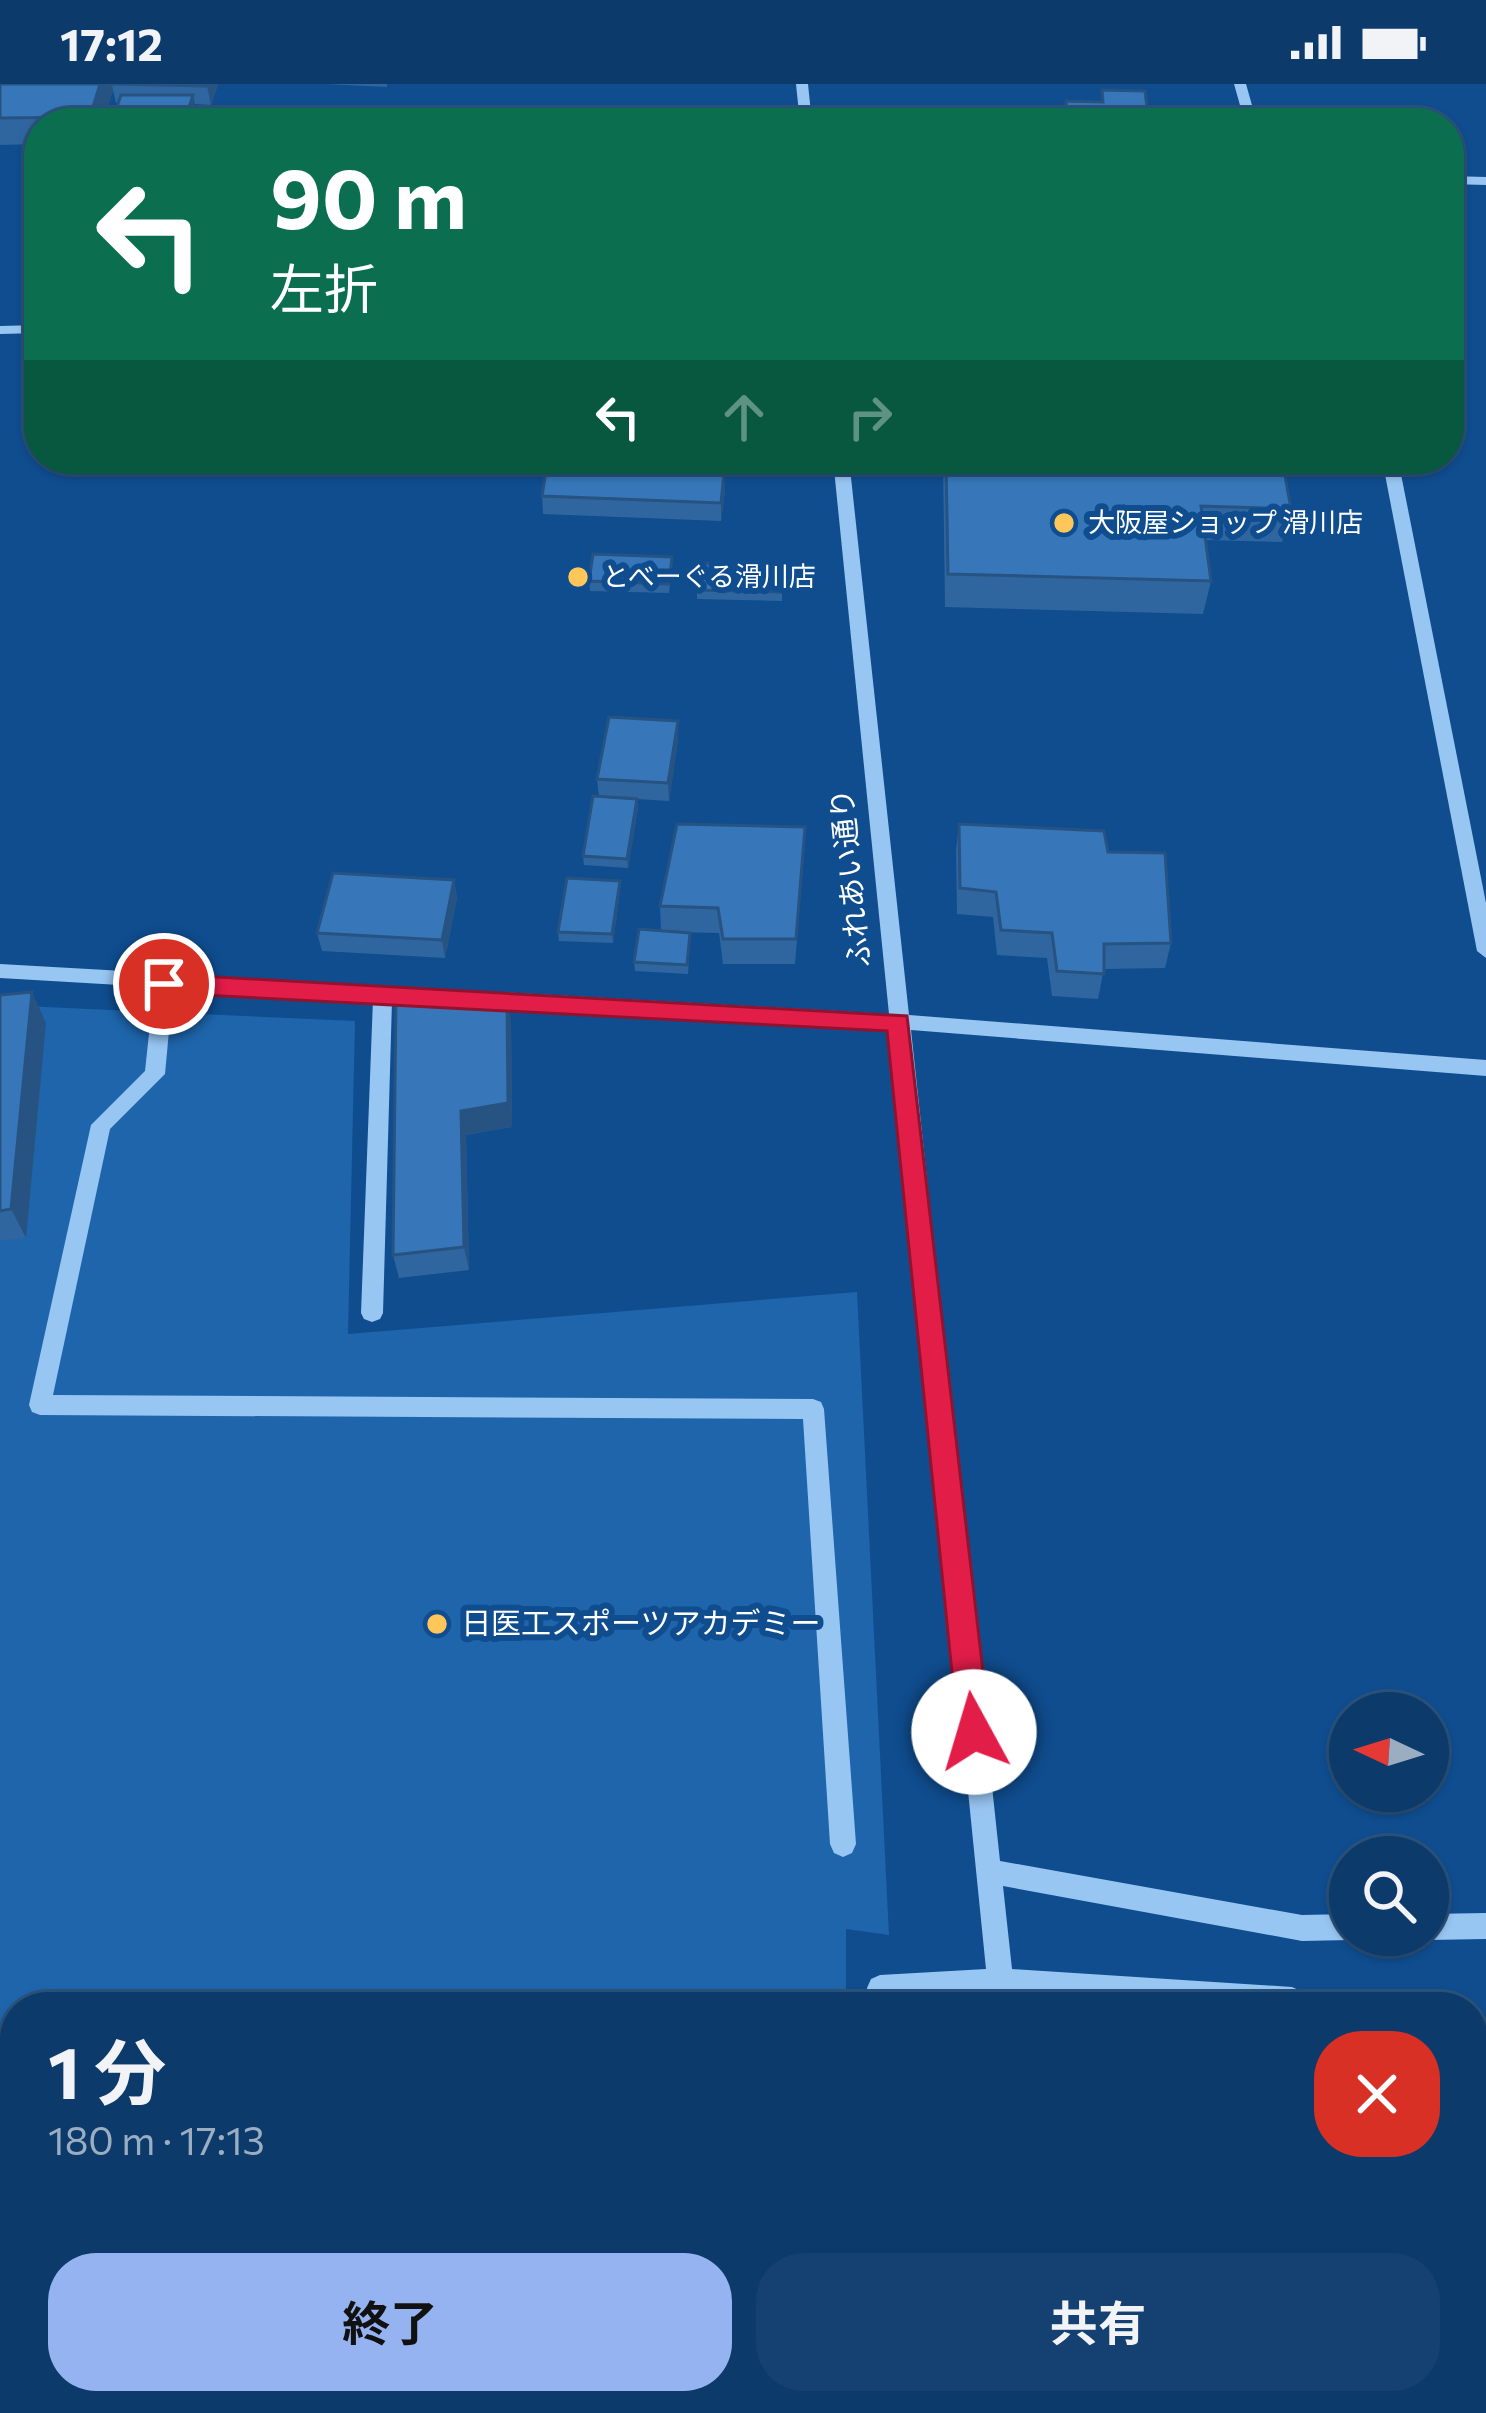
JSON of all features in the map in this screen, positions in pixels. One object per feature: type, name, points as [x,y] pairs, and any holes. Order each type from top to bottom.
[{"type":"street","name":"ふれあい通り","points":[[843,474],[1002,1992]]},
{"type":"street","points":[[1393,474],[1486,951]]},
{"type":"street","points":[[0,971],[164,984],[898,1022],[1486,1068]]},
{"type":"street","points":[[164,984],[155,1074],[101,1125],[40,1405],[813,1409],[843,1844]]},
{"type":"street","points":[[372,1313],[383,992]]},
{"type":"street","points":[[988,1871],[1302,1928],[1329,1928]]},
{"type":"street","points":[[1449,1927],[1486,1926]]},
{"type":"street","points":[[880,1992],[880,1988],[961,1992]]},
{"type":"shaded area","name":"日医工スポーツアカデミー","points":[[0,1005],[355,1021],[348,1334],[857,1292],[889,1935],[846,1929],[846,1992],[0,1992]]},
{"type":"building","points":[[0,84],[100,84],[93,108],[24,108],[24,118],[0,118]]},
{"type":"building","points":[[112,84],[208,84],[207,86]]},
{"type":"building","points":[[1102,90],[1145,91],[1147,108],[1067,108],[1066,101],[1103,102]]},
{"type":"building","points":[[121,95],[193,95],[189,108],[116,108]]},
{"type":"building","points":[[546,474],[724,474],[721,503],[542,496]]},
{"type":"building","points":[[946,474],[1285,474],[1291,509],[1201,506],[1211,581],[948,574]]},
{"type":"building","points":[[593,554],[672,557],[669,584],[589,581]]},
{"type":"building","points":[[700,563],[783,565],[782,592],[697,590]]},
{"type":"building","points":[[609,717],[678,721],[668,783],[597,779]]},
{"type":"building","points":[[593,796],[637,799],[627,859],[583,856]]},
{"type":"building","points":[[677,824],[805,827],[796,939],[723,939],[718,908],[660,906]]},
{"type":"building","points":[[959,824],[1104,831],[1108,852],[1165,853],[1171,943],[1104,944],[1104,974],[1057,971],[1052,933],[1001,930],[996,892],[960,888]]},
{"type":"building","points":[[333,873],[454,880],[442,940],[317,933]]},
{"type":"building","points":[[567,878],[620,881],[612,934],[558,932]]},
{"type":"building","points":[[639,929],[690,933],[687,965],[634,962]]},
{"type":"building","points":[[32,992],[11,1209],[0,1211],[0,995]]},
{"type":"building","points":[[396,996],[507,997],[508,1103],[461,1111],[464,1247],[393,1255]]},
{"type":"place","name":"大阪屋ショップ 滑川店","points":[[1064,523]]},
{"type":"place","name":"とべーぐる滑川店","points":[[578,577]]},
{"type":"place","name":"日医工スポーツアカデミー","points":[[437,1624]]},
{"type":"route","points":[[164,984],[898,1022],[974,1732]]}]
